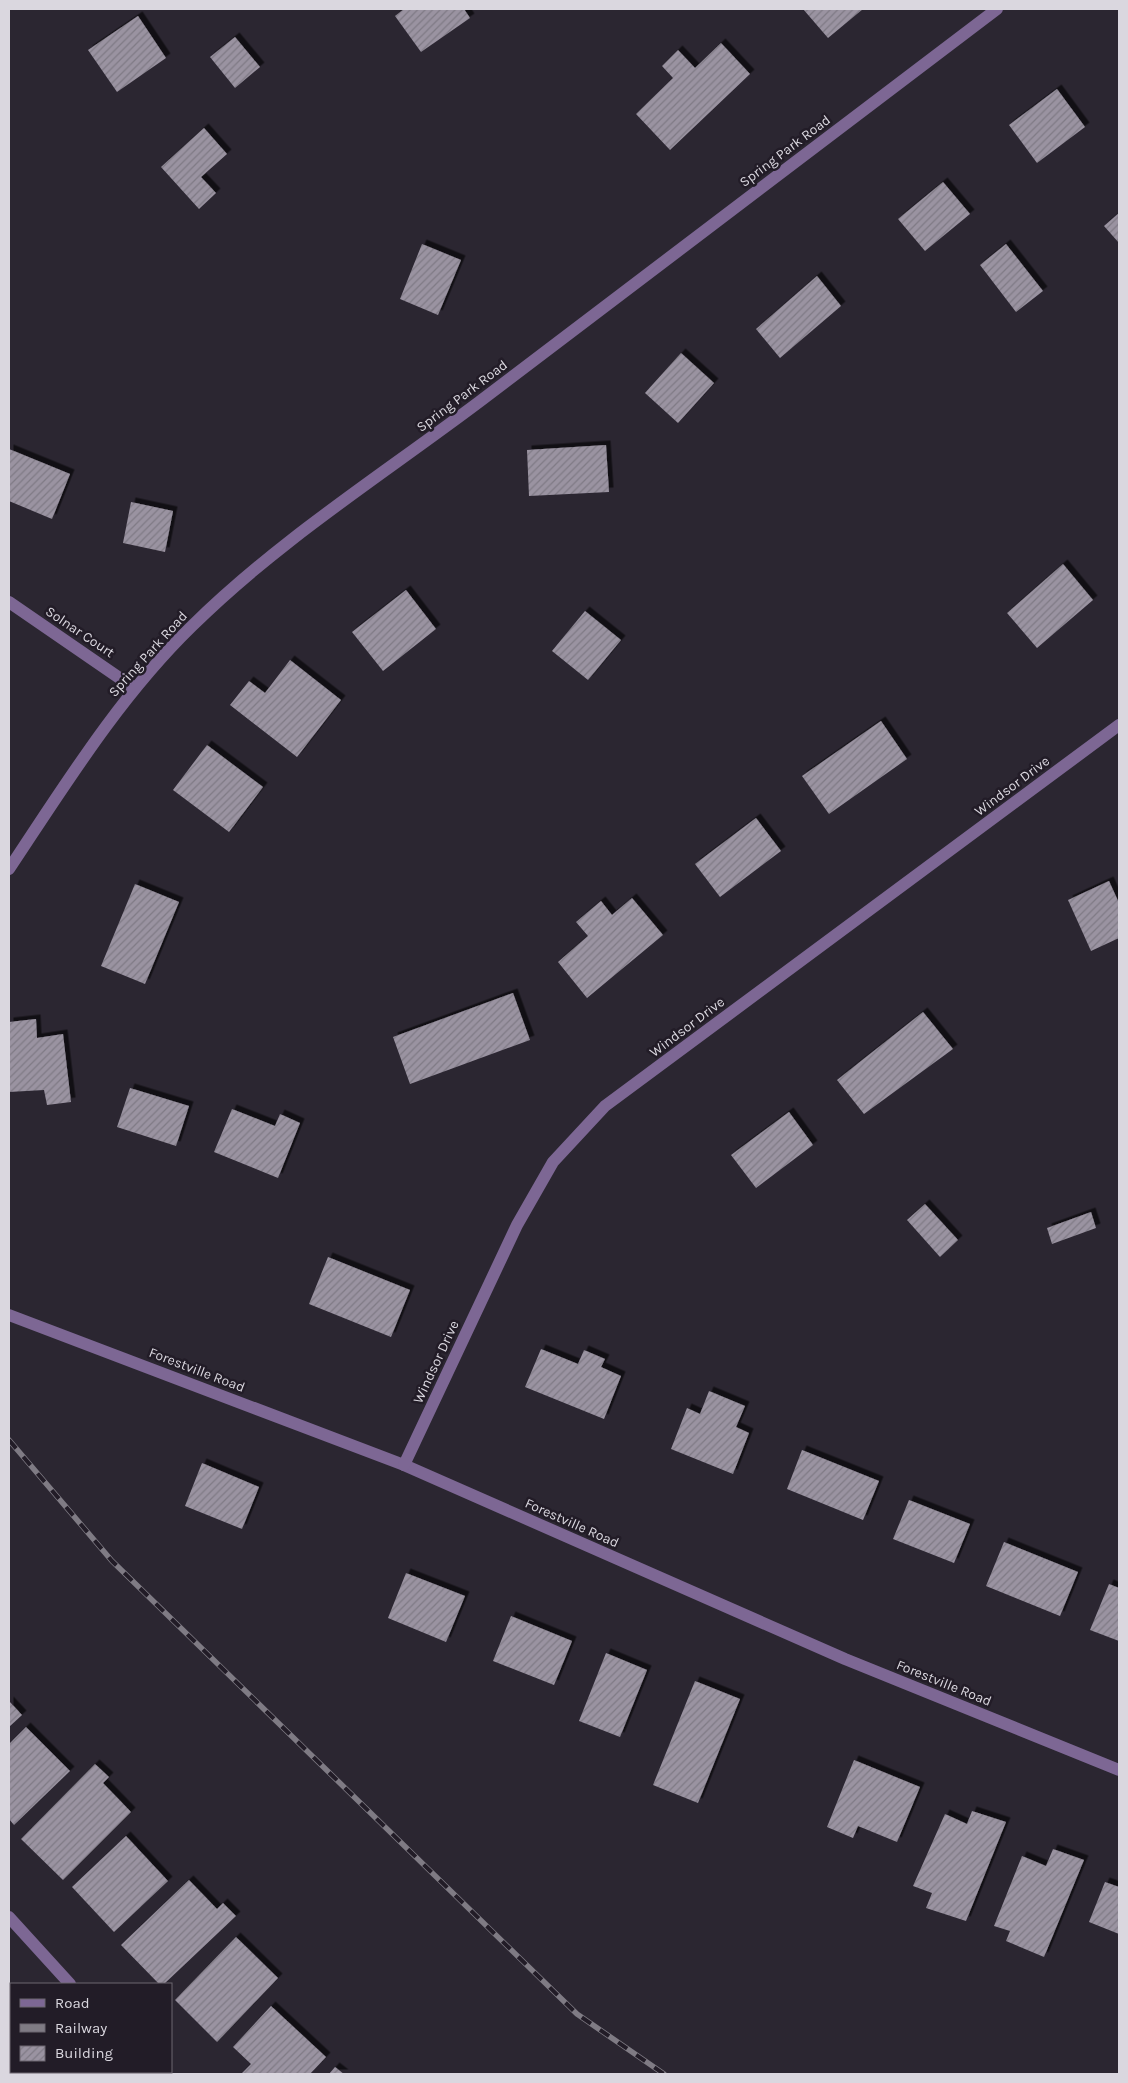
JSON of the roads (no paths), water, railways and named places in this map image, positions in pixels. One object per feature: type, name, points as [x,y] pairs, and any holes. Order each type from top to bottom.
[{"type":"street","name":"Spring Park Road","points":[[9,869],[84,756],[134,688],[191,626],[272,554],[400,461],[997,9]]},
{"type":"street","name":"Solnar Court","points":[[9,602],[134,688]]},
{"type":"street","name":"Windsor Drive","points":[[404,1465],[517,1225],[552,1162],[604,1106],[1119,725]]},
{"type":"street","name":"Forestville Road","points":[[9,1315],[404,1465],[845,1659],[1119,1770]]},
{"type":"street","points":[[9,1917],[69,1983]]},
{"type":"railway","points":[[9,1440],[112,1561],[577,2014],[664,2074]]}]
